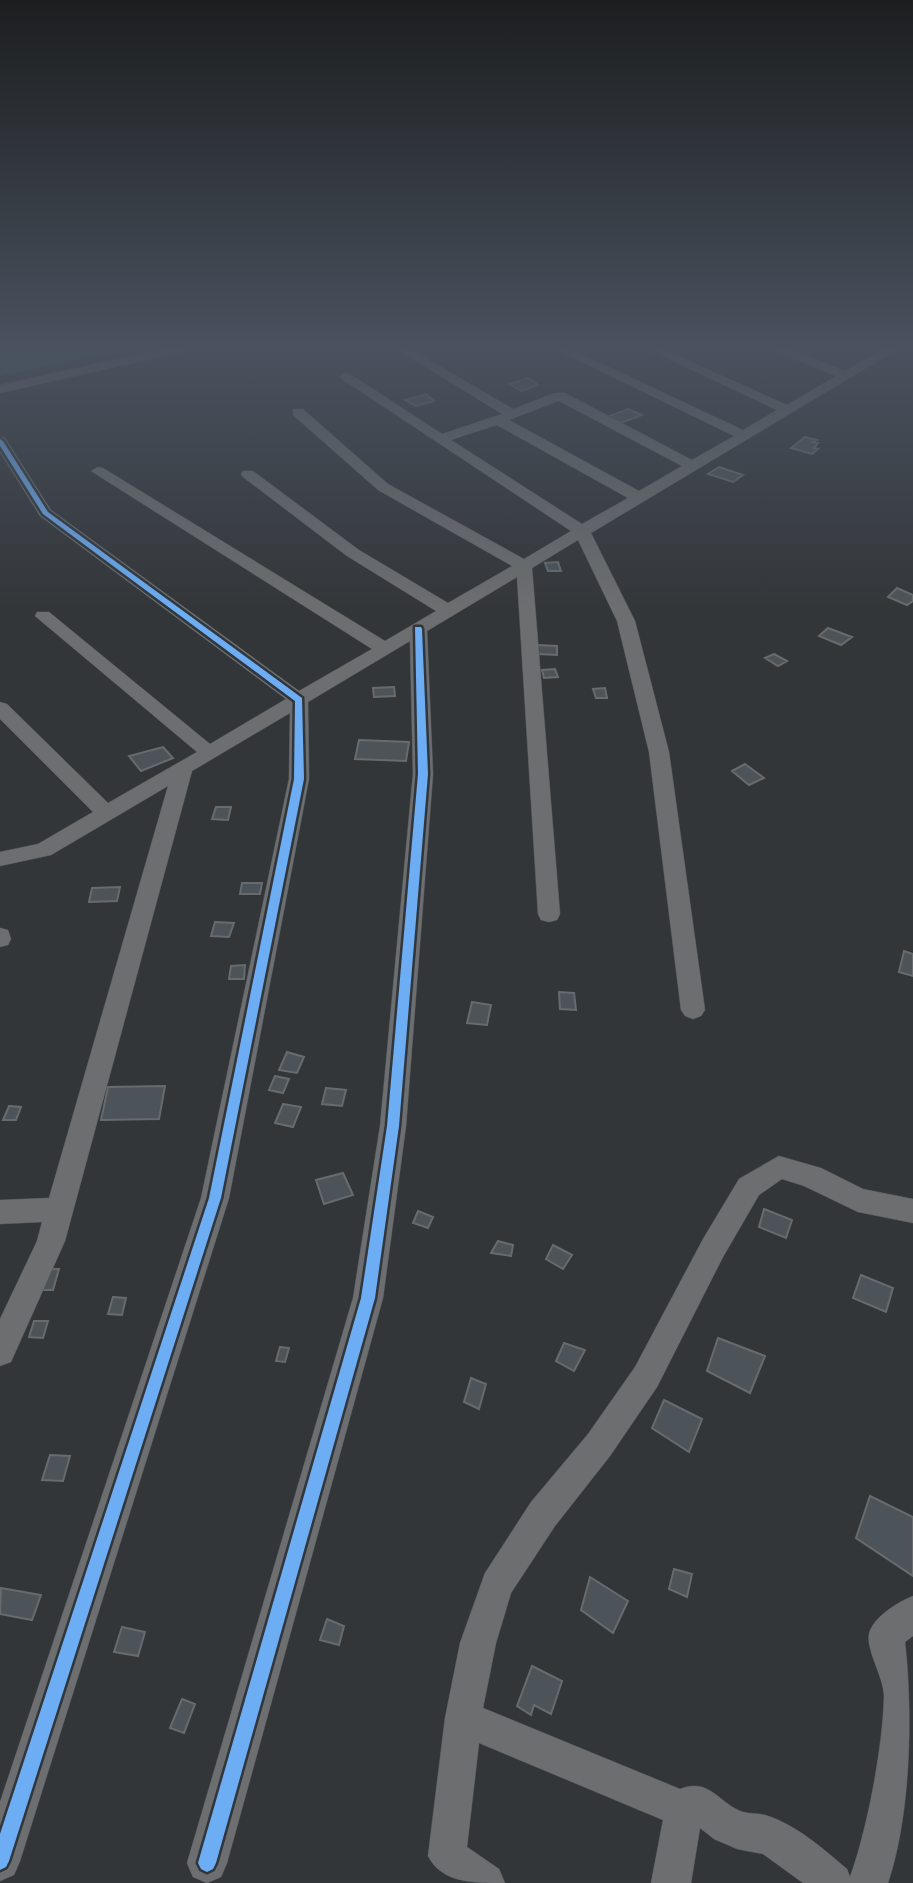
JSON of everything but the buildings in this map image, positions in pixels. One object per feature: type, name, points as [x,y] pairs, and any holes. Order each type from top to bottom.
[{"type":"street","points":[[322,433],[383,487],[524,566]]},
{"type":"street","points":[[431,433],[582,530],[626,621],[659,751],[694,1010]]},
{"type":"street","points":[[440,439],[459,433]]},
{"type":"street","points":[[521,433],[638,497]]},
{"type":"street","points":[[630,433],[691,465]]},
{"type":"street","points":[[739,433],[743,435]]},
{"type":"street","points":[[0,859],[44,850],[747,433]]},
{"type":"street","points":[[0,441],[45,513],[299,700]]},
{"type":"street","points":[[98,471],[384,649]]},
{"type":"street","points":[[248,474],[353,553],[449,611]]},
{"type":"street","points":[[524,566],[549,914]]},
{"type":"street","points":[[43,616],[210,752]]},
{"type":"street","points":[[206,1863],[368,1298],[393,1126],[423,775],[418,629]]},
{"type":"street","points":[[0,1861],[215,1198],[299,779],[299,700]]},
{"type":"street","points":[[0,708],[106,813]]},
{"type":"street","points":[[0,1352],[51,1241],[183,768]]},
{"type":"street","points":[[485,1883],[446,1856],[463,1718],[478,1643],[496,1585],[543,1514],[599,1446],[646,1377],[713,1248],[749,1187],[779,1167],[811,1176],[858,1200],[913,1210]]},
{"type":"street","points":[[0,1212],[60,1209]]},
{"type":"street","points":[[868,1883],[877,1857],[893,1774],[902,1694],[886,1636],[913,1613]]},
{"type":"street","points":[[463,1718],[537,1752],[626,1783],[684,1810]]},
{"type":"street","points":[[671,1883],[684,1810],[692,1803],[699,1804],[712,1816],[736,1830],[764,1834],[782,1842],[833,1883]]},
{"type":"cycle path","points":[[0,441],[45,513],[299,700],[299,779],[215,1198],[0,1861]]},
{"type":"cycle path","points":[[207,1863],[368,1298],[393,1126],[423,774],[418,629]]}]
